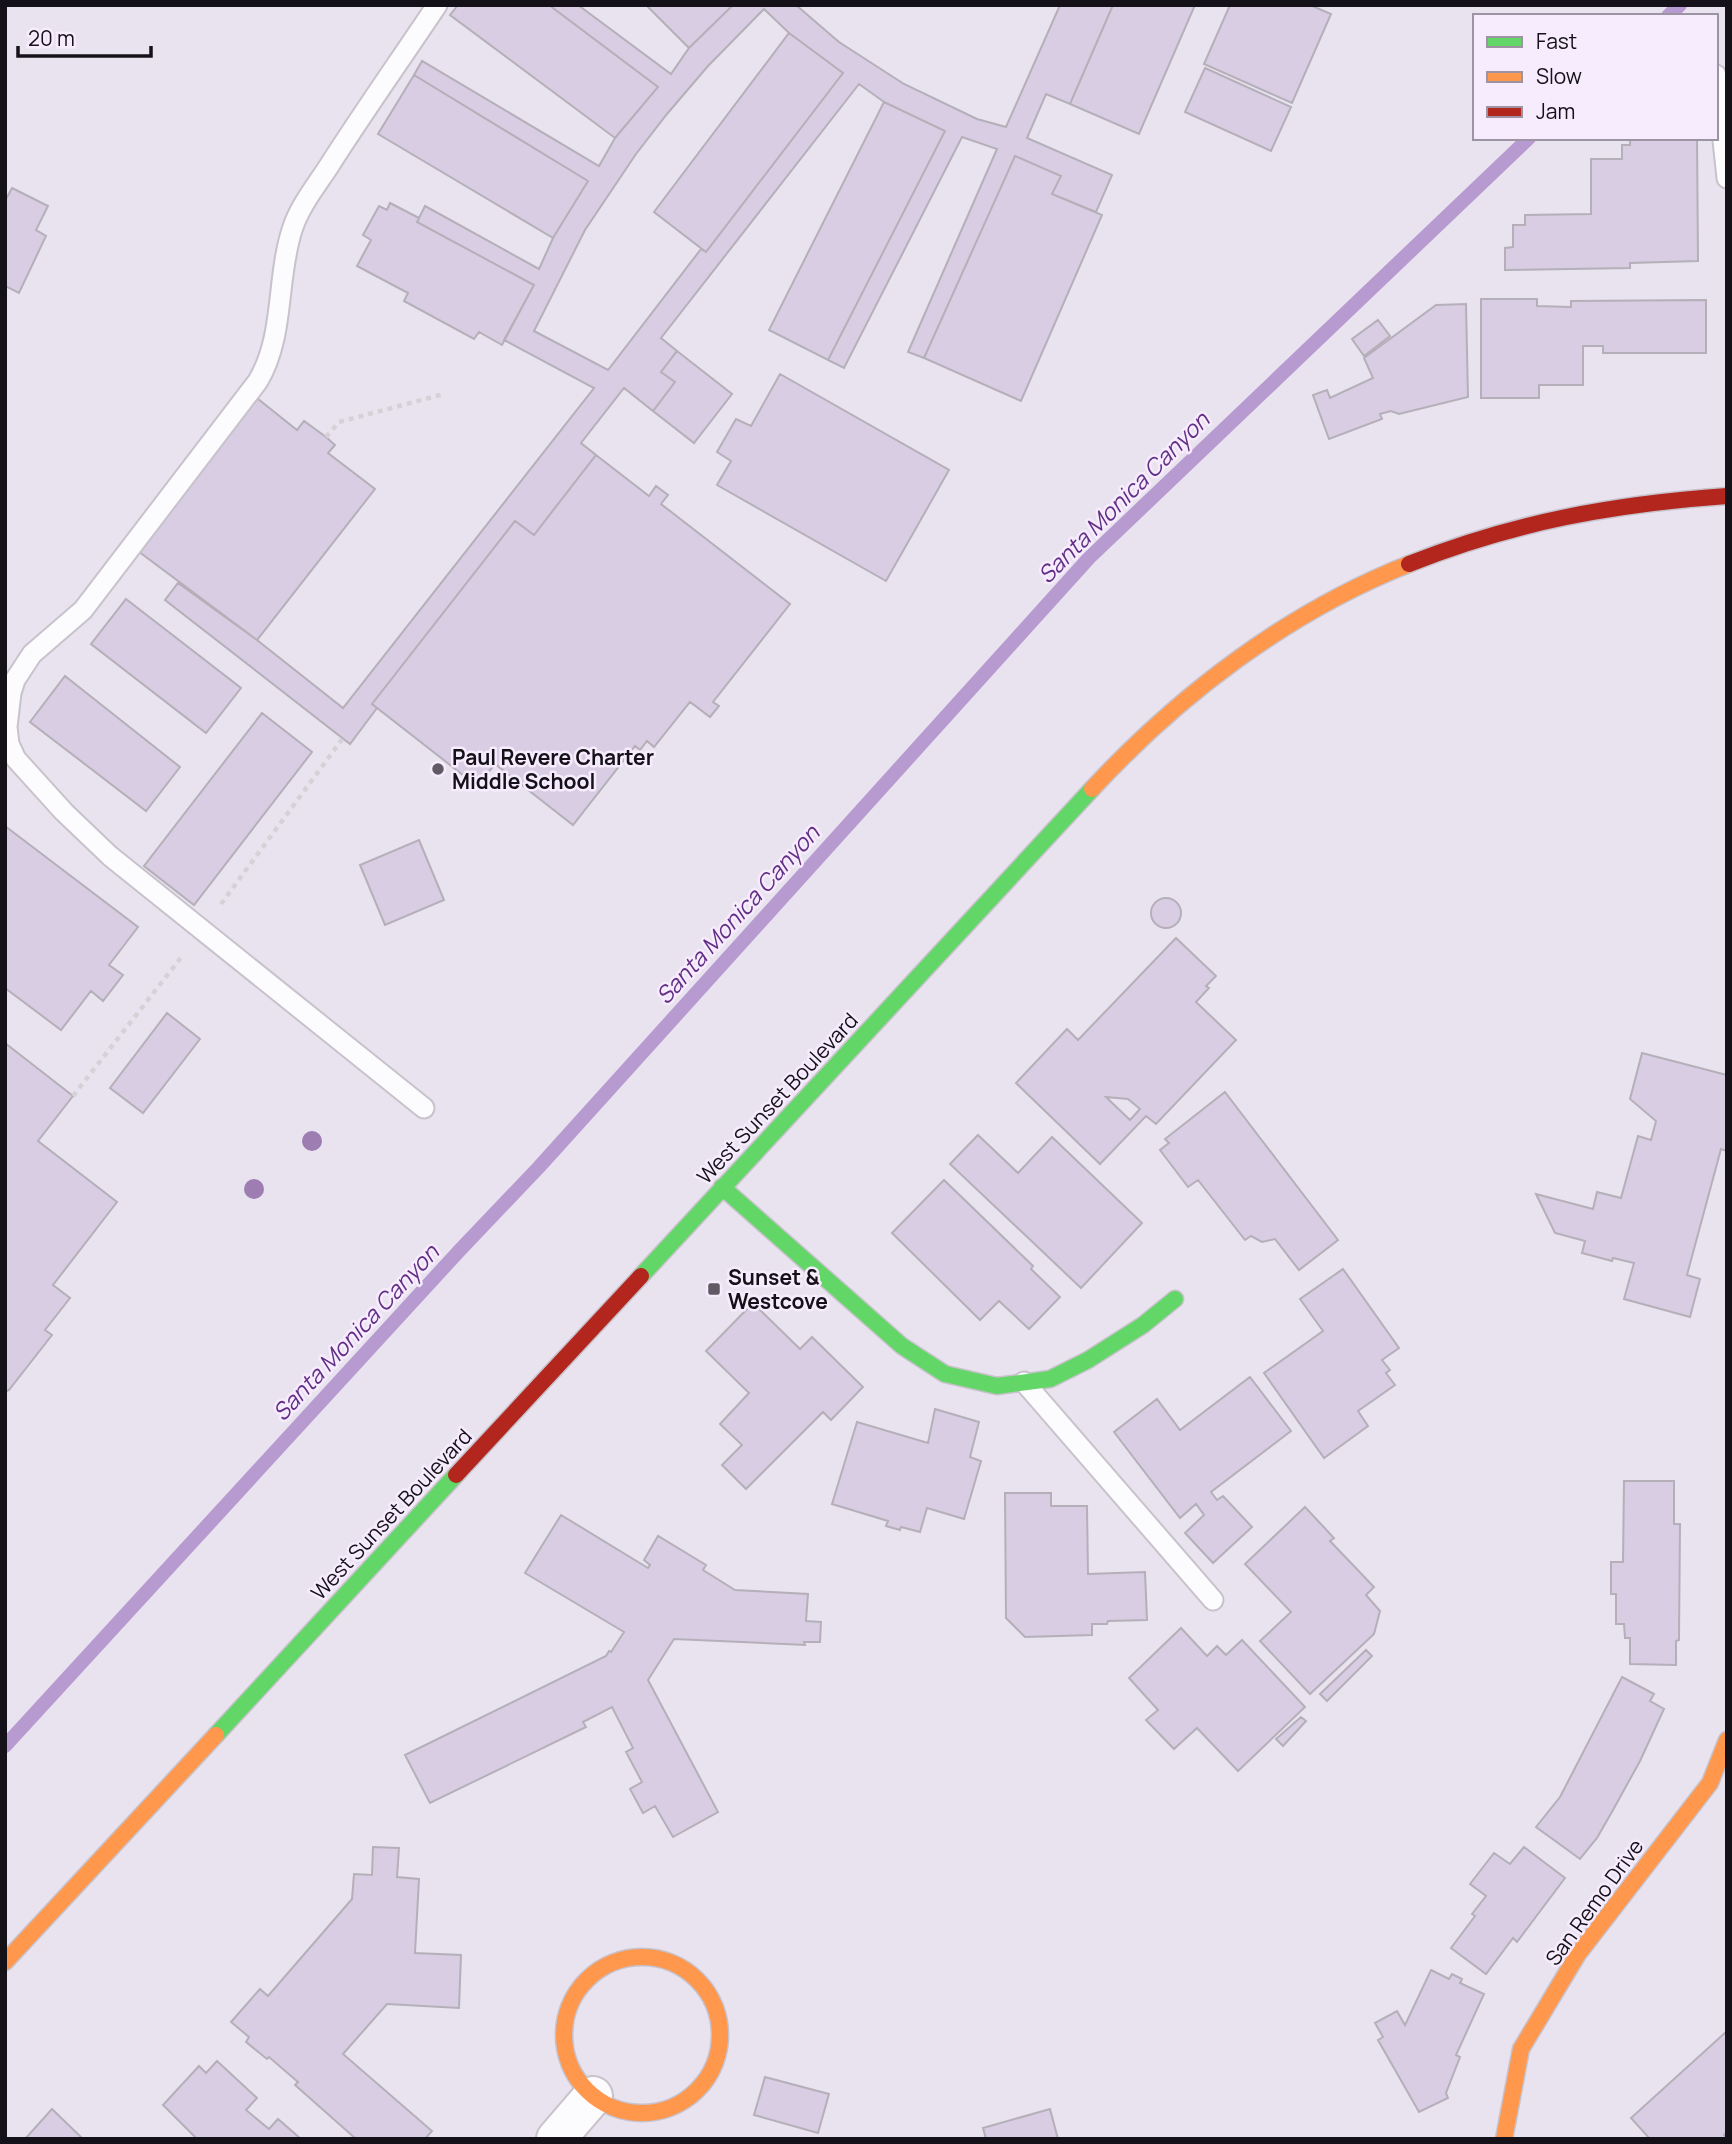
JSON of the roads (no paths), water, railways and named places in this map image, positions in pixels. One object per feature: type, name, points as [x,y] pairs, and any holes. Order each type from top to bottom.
[{"type":"main road","name":"West Sunset Boulevard","points":[[5,1962],[1118,761],[1204,687],[1279,631],[1359,586],[1446,550],[1504,532],[1599,509],[1663,500],[1727,496]]},
{"type":"main road","points":[[722,1187],[892,1337],[945,1374],[997,1386],[1050,1379],[1088,1360],[1143,1325],[1175,1298]]},
{"type":"main road","name":"San Remo Drive","points":[[1504,2139],[1521,2049],[1578,1954],[1718,1793],[1727,1740]]},
{"type":"main road","points":[[644,1956],[671,1961],[694,1975],[711,1997],[720,2022],[720,2049],[711,2075],[693,2095],[670,2109],[643,2114],[617,2109],[593,2096],[576,2078],[567,2055],[564,2032],[569,2007],[580,1986],[598,1970],[620,1959],[644,1956]]},
{"type":"street","points":[[556,2139],[593,2096]]},
{"type":"lane","points":[[424,1108],[110,856],[16,759],[9,744],[7,727],[11,693],[32,654],[83,610],[258,381],[268,363],[273,345],[286,255],[293,228],[337,154],[437,5]]},
{"type":"lane","points":[[1718,94],[1727,178]]},
{"type":"lane","points":[[1024,1382],[1213,1600]]},
{"type":"waterway","name":"Santa Monica Canyon","points":[[1670,14],[1680,5]]},
{"type":"waterway","name":"Santa Monica Canyon","points":[[5,1746],[539,1167],[1089,558],[1527,140]]},
{"type":"place","name":"Paul Revere Charter Middle School","points":[[438,769]]},
{"type":"place","name":"Sunset & Westcove","points":[[714,1289]]}]
